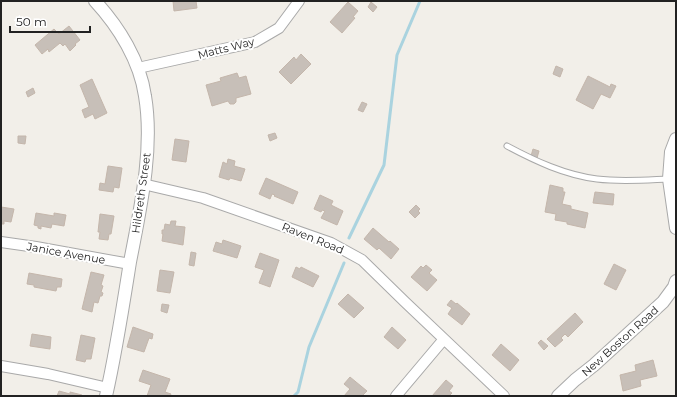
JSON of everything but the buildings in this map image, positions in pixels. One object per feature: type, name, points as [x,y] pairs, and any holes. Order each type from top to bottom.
[{"type":"street","name":"Hildreth Street","points":[[95,1],[123,39],[138,68],[145,96],[148,136],[143,184],[107,392]]},
{"type":"street","name":"Matts Way","points":[[138,68],[255,42],[279,28],[299,1]]},
{"type":"street","points":[[676,140],[671,152],[672,186],[676,228]]},
{"type":"street","name":"Raven Road","points":[[143,184],[203,198],[331,243],[362,260],[504,396]]},
{"type":"street","name":"Janice Avenue","points":[[1,242],[130,264]]},
{"type":"street","name":"New Boston Road","points":[[558,396],[663,302],[674,287],[676,281]]},
{"type":"street","points":[[396,396],[444,339]]},
{"type":"street","points":[[1,366],[48,374],[107,392]]},
{"type":"lane","points":[[507,146],[524,155],[556,168],[585,177],[672,186]]},
{"type":"waterway","points":[[349,238],[384,165],[397,55],[420,1]]},
{"type":"waterway","points":[[294,396],[298,392],[309,347],[344,263]]}]
